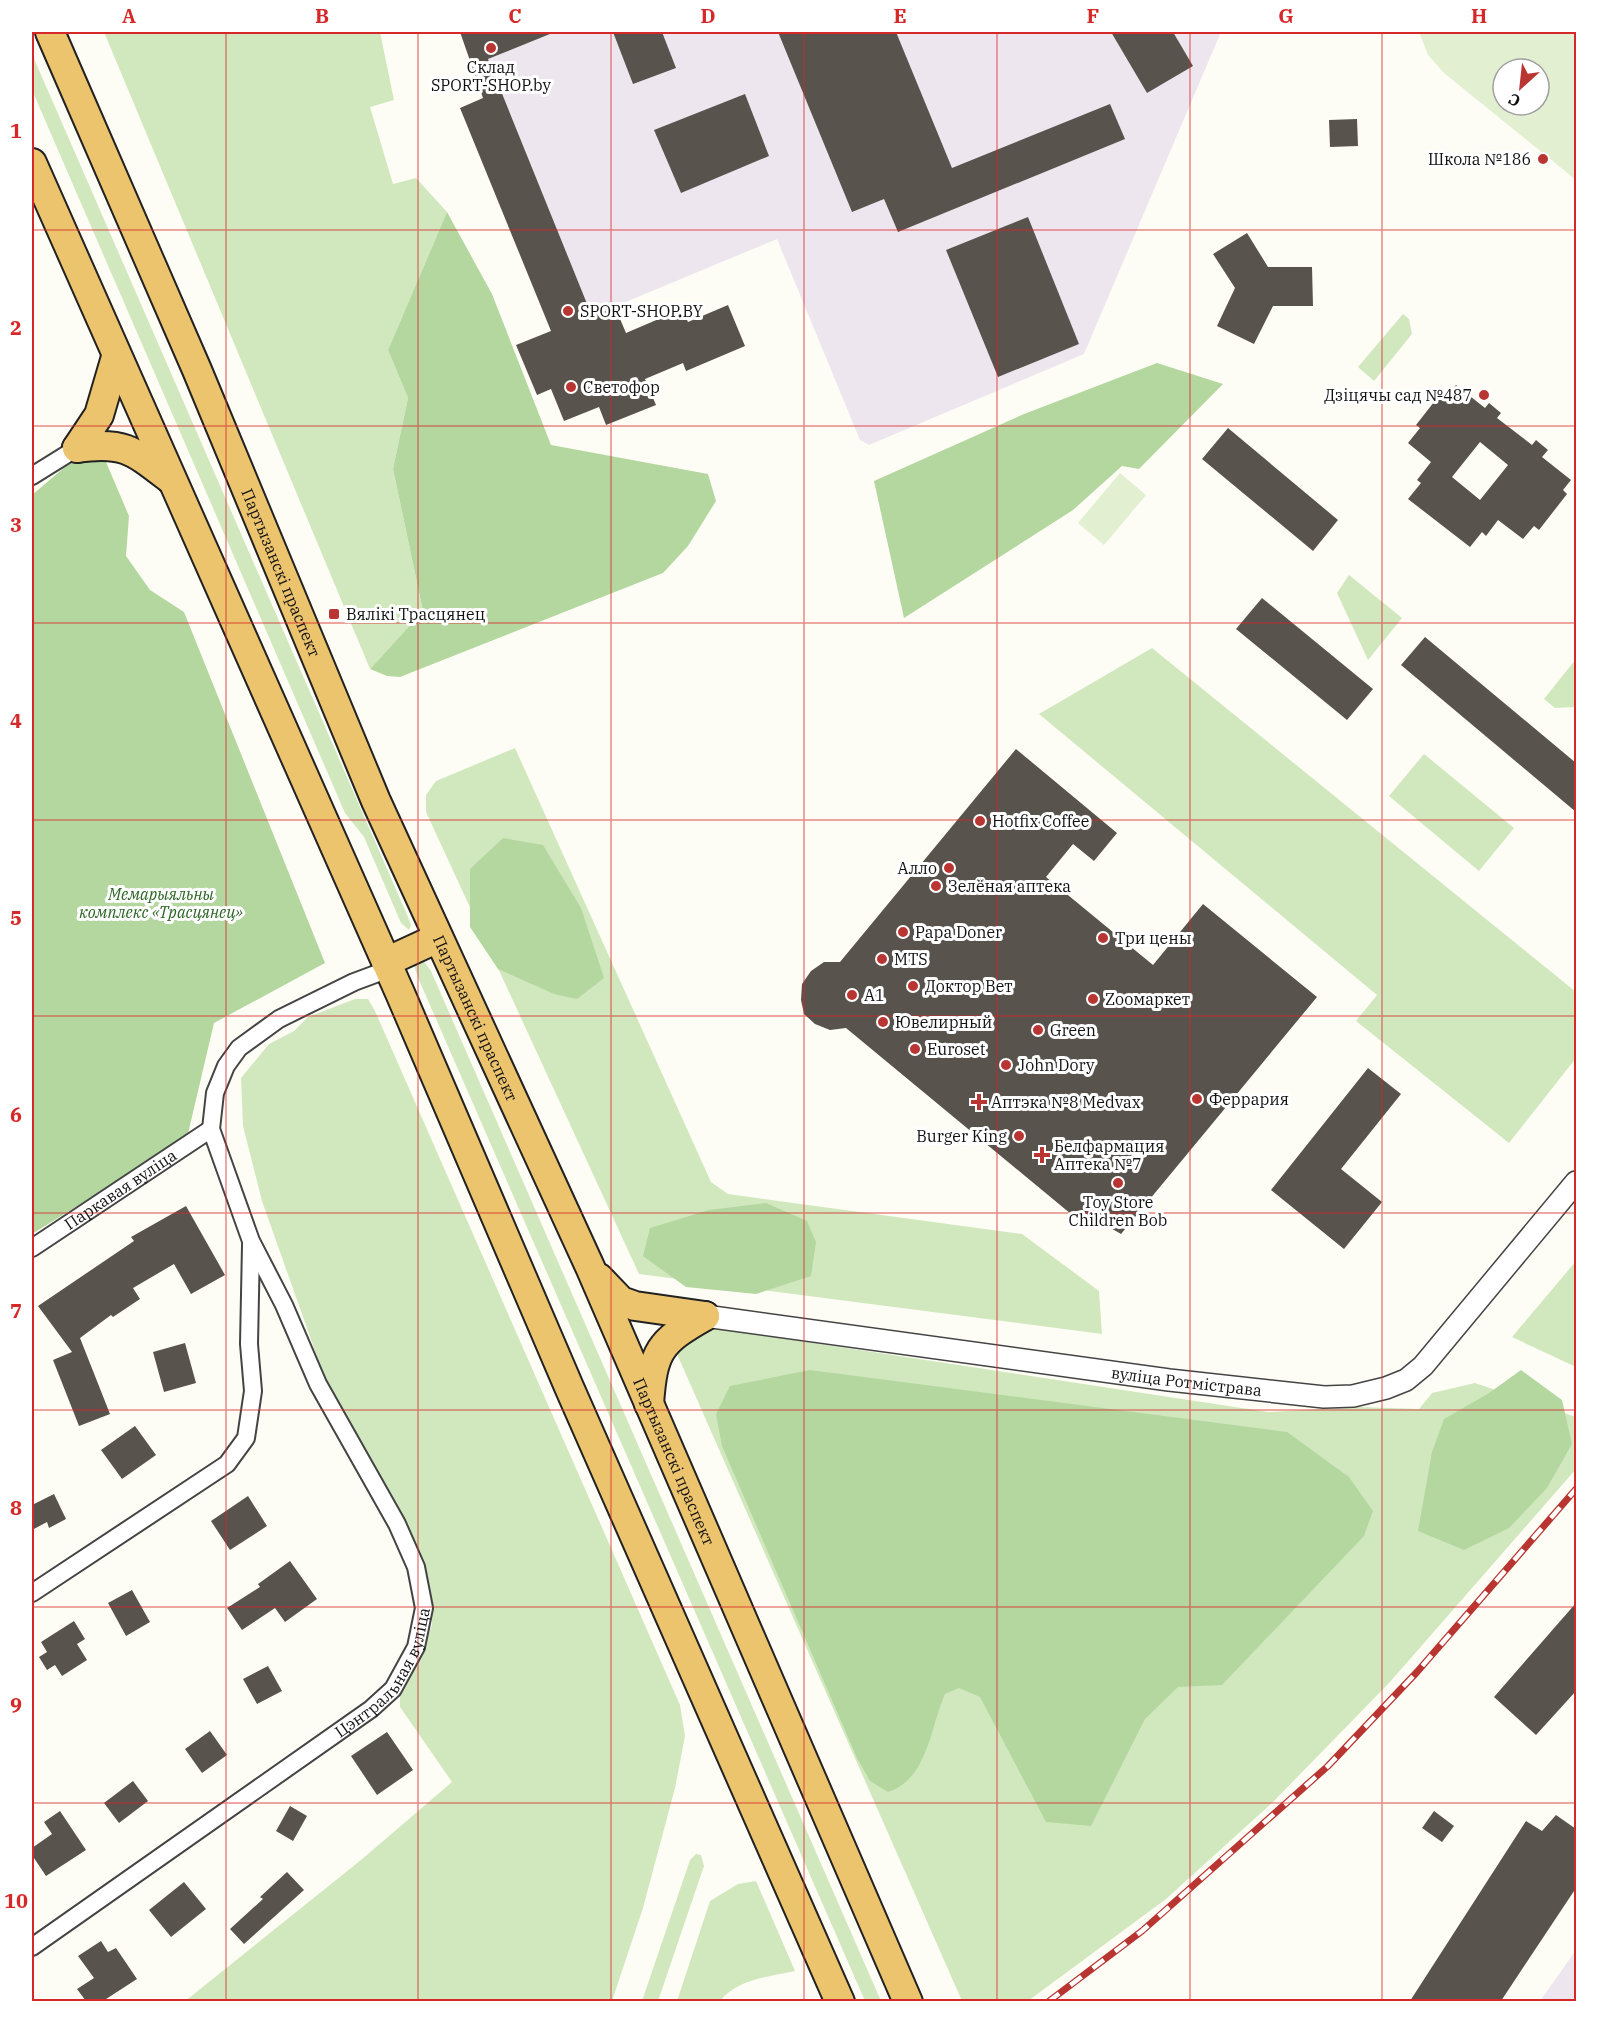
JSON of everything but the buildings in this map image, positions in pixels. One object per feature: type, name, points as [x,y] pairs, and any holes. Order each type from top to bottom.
[{"type":"highway","name":"Партызанскі праспект","points":[[50,32],[193,360],[376,801],[590,1267],[908,2001]]},
{"type":"highway","points":[[32,163],[387,966],[569,1387],[840,2001]]},
{"type":"highway","points":[[77,448],[99,415],[116,357]]},
{"type":"highway","points":[[77,448],[115,445],[151,464],[171,479]]},
{"type":"highway","points":[[387,966],[438,938]]},
{"type":"highway","points":[[590,1267],[621,1301],[635,1306],[705,1316]]},
{"type":"highway","points":[[649,1406],[651,1377],[658,1354],[666,1341],[705,1316]]},
{"type":"street","points":[[32,476],[77,448]]},
{"type":"street","points":[[211,1129],[215,1093],[226,1066],[239,1048],[279,1019],[387,966]]},
{"type":"street","name":"Цэнтральная вуліца","points":[[32,1947],[371,1709],[393,1689],[416,1647],[424,1608],[416,1567],[397,1524],[318,1384],[284,1305],[250,1241],[211,1129]]},
{"type":"street","name":"Паркавая вуліца","points":[[32,1248],[211,1129]]},
{"type":"street","name":"вуліца Ротмістрава","points":[[705,1316],[1180,1382],[1324,1397],[1353,1396],[1406,1380],[1423,1366],[1576,1182]]},
{"type":"street","name":"Цэнтральная вуліца","points":[[32,1593],[227,1464],[246,1438],[253,1391],[249,1344],[250,1241]]},
{"type":"shaded area","points":[[556,32],[1221,32],[1084,354],[869,445],[860,440],[777,239],[592,316],[488,59]]},
{"type":"shaded area","points":[[1576,1950],[1576,2001],[1540,2001]]},
{"type":"green space","points":[[104,32],[380,32],[394,100],[370,107],[393,184],[416,178],[447,212],[388,350],[408,398],[393,469],[423,611],[370,669]]},
{"type":"green space","points":[[1419,32],[1576,32],[1576,180],[1498,117],[1551,117],[1551,57],[1491,57],[1491,111],[1444,73],[1428,55]]},
{"type":"green space","points":[[32,54],[408,917],[411,925],[409,930],[401,923],[364,837],[345,813],[32,90]]},
{"type":"green space","points":[[447,212],[492,294],[551,445],[708,474],[716,501],[688,546],[663,573],[400,677],[387,676],[370,669],[423,611],[393,469],[408,398],[388,350]]},
{"type":"green space","points":[[1403,314],[1409,319],[1412,334],[1374,381],[1358,367]]},
{"type":"green space","points":[[1157,363],[1223,384],[1139,469],[1122,466],[1073,510],[904,618],[874,481],[1024,414]]},
{"type":"green space","name":"Мемарыяльны комплекс «Трасцянец»","points":[[88,454],[103,455],[129,516],[126,556],[150,590],[184,612],[325,963],[214,1023],[187,1138],[32,1234],[32,495],[65,467]]},
{"type":"green space","points":[[1120,473],[1146,495],[1104,545],[1078,523]]},
{"type":"green space","points":[[1349,575],[1402,618],[1368,660],[1337,593]]},
{"type":"green space","points":[[1152,648],[1576,992],[1576,1058],[1509,1143],[1356,1021],[1377,995],[1039,714]]},
{"type":"green space","points":[[1576,659],[1576,707],[1555,708],[1544,699]]},
{"type":"green space","points":[[515,748],[711,1182],[728,1194],[1022,1234],[1099,1291],[1102,1334],[639,1274],[426,812],[426,795],[436,781]]},
{"type":"green space","points":[[1424,754],[1514,828],[1479,871],[1389,796]]},
{"type":"green space","points":[[503,838],[543,845],[581,908],[604,978],[577,999],[554,994],[498,969],[470,927],[470,869]]},
{"type":"green space","points":[[423,960],[431,971],[881,2001],[865,2001],[419,980],[413,963]]},
{"type":"green space","points":[[355,999],[368,999],[375,1011],[680,1705],[685,1736],[675,1788],[643,1908],[612,2001],[184,2002],[361,1860],[452,1782],[400,1707],[400,1695],[419,1659],[432,1625],[432,1600],[414,1544],[326,1382],[262,1201],[243,1126],[241,1078],[269,1044],[294,1031],[308,1017]]},
{"type":"green space","points":[[766,1203],[807,1221],[816,1242],[811,1276],[756,1294],[686,1287],[643,1256],[650,1228],[709,1210]]},
{"type":"green space","points":[[1576,1261],[1576,1367],[1512,1337]]},
{"type":"green space","points":[[714,1328],[1268,1412],[1359,1407],[1419,1409],[1432,1393],[1475,1383],[1576,1417],[1576,1469],[1390,1682],[1272,1803],[1166,1899],[1028,2001],[962,2001],[673,1345],[689,1333]]},
{"type":"green space","points":[[810,1370],[1287,1432],[1349,1477],[1373,1511],[1364,1536],[1222,1685],[1178,1687],[1145,1719],[1091,1826],[1046,1822],[980,1697],[959,1688],[945,1694],[926,1751],[912,1776],[888,1792],[870,1781],[857,1758],[722,1446],[716,1414],[730,1386]]},
{"type":"green space","points":[[1521,1370],[1562,1400],[1572,1444],[1547,1488],[1509,1528],[1464,1550],[1418,1531],[1432,1452],[1444,1419],[1489,1393]]},
{"type":"green space","points":[[696,1854],[701,1855],[704,1866],[658,2001],[642,2001],[690,1860]]},
{"type":"green space","points":[[756,1881],[795,1971],[745,1983],[720,2001],[677,2001],[710,1901],[738,1884]]},
{"type":"railway","points":[[1048,2002],[1142,1931],[1328,1766],[1417,1672],[1576,1489]]},
{"type":"place","name":"Склад SPORT-SHOP.by","points":[[491,48]]},
{"type":"place","name":"Школа №186","points":[[1543,159]]},
{"type":"place","name":"SPORT-SHOP.BY","points":[[568,311]]},
{"type":"place","name":"Светофор","points":[[571,387]]},
{"type":"place","name":"Дзіцячы сад №487","points":[[1484,395]]},
{"type":"place","name":"Вялікі Трасцянец","points":[[334,614]]},
{"type":"place","name":"Hotfix Coffee","points":[[980,821]]},
{"type":"place","name":"Алло","points":[[949,868]]},
{"type":"place","name":"Зелёная аптека","points":[[936,886]]},
{"type":"place","name":"Papa Doner","points":[[903,932]]},
{"type":"place","name":"Три цены","points":[[1103,938]]},
{"type":"place","name":"MTS","points":[[882,959]]},
{"type":"place","name":"Доктор Вет","points":[[913,986]]},
{"type":"place","name":"A1","points":[[852,995]]},
{"type":"place","name":"Zooмаркет","points":[[1093,999]]},
{"type":"place","name":"Ювелирный","points":[[883,1022]]},
{"type":"place","name":"Green","points":[[1038,1030]]},
{"type":"place","name":"Euroset","points":[[915,1049]]},
{"type":"place","name":"John Dory","points":[[1006,1065]]},
{"type":"place","name":"Феррария","points":[[1197,1099]]},
{"type":"place","name":"Аптэка №8 Medvax","points":[[979,1102]]},
{"type":"place","name":"Burger King","points":[[1019,1136]]},
{"type":"place","name":"Белфармация Аптека №7","points":[[1042,1155]]},
{"type":"place","name":"Toy Store Children Bob","points":[[1118,1183]]}]
